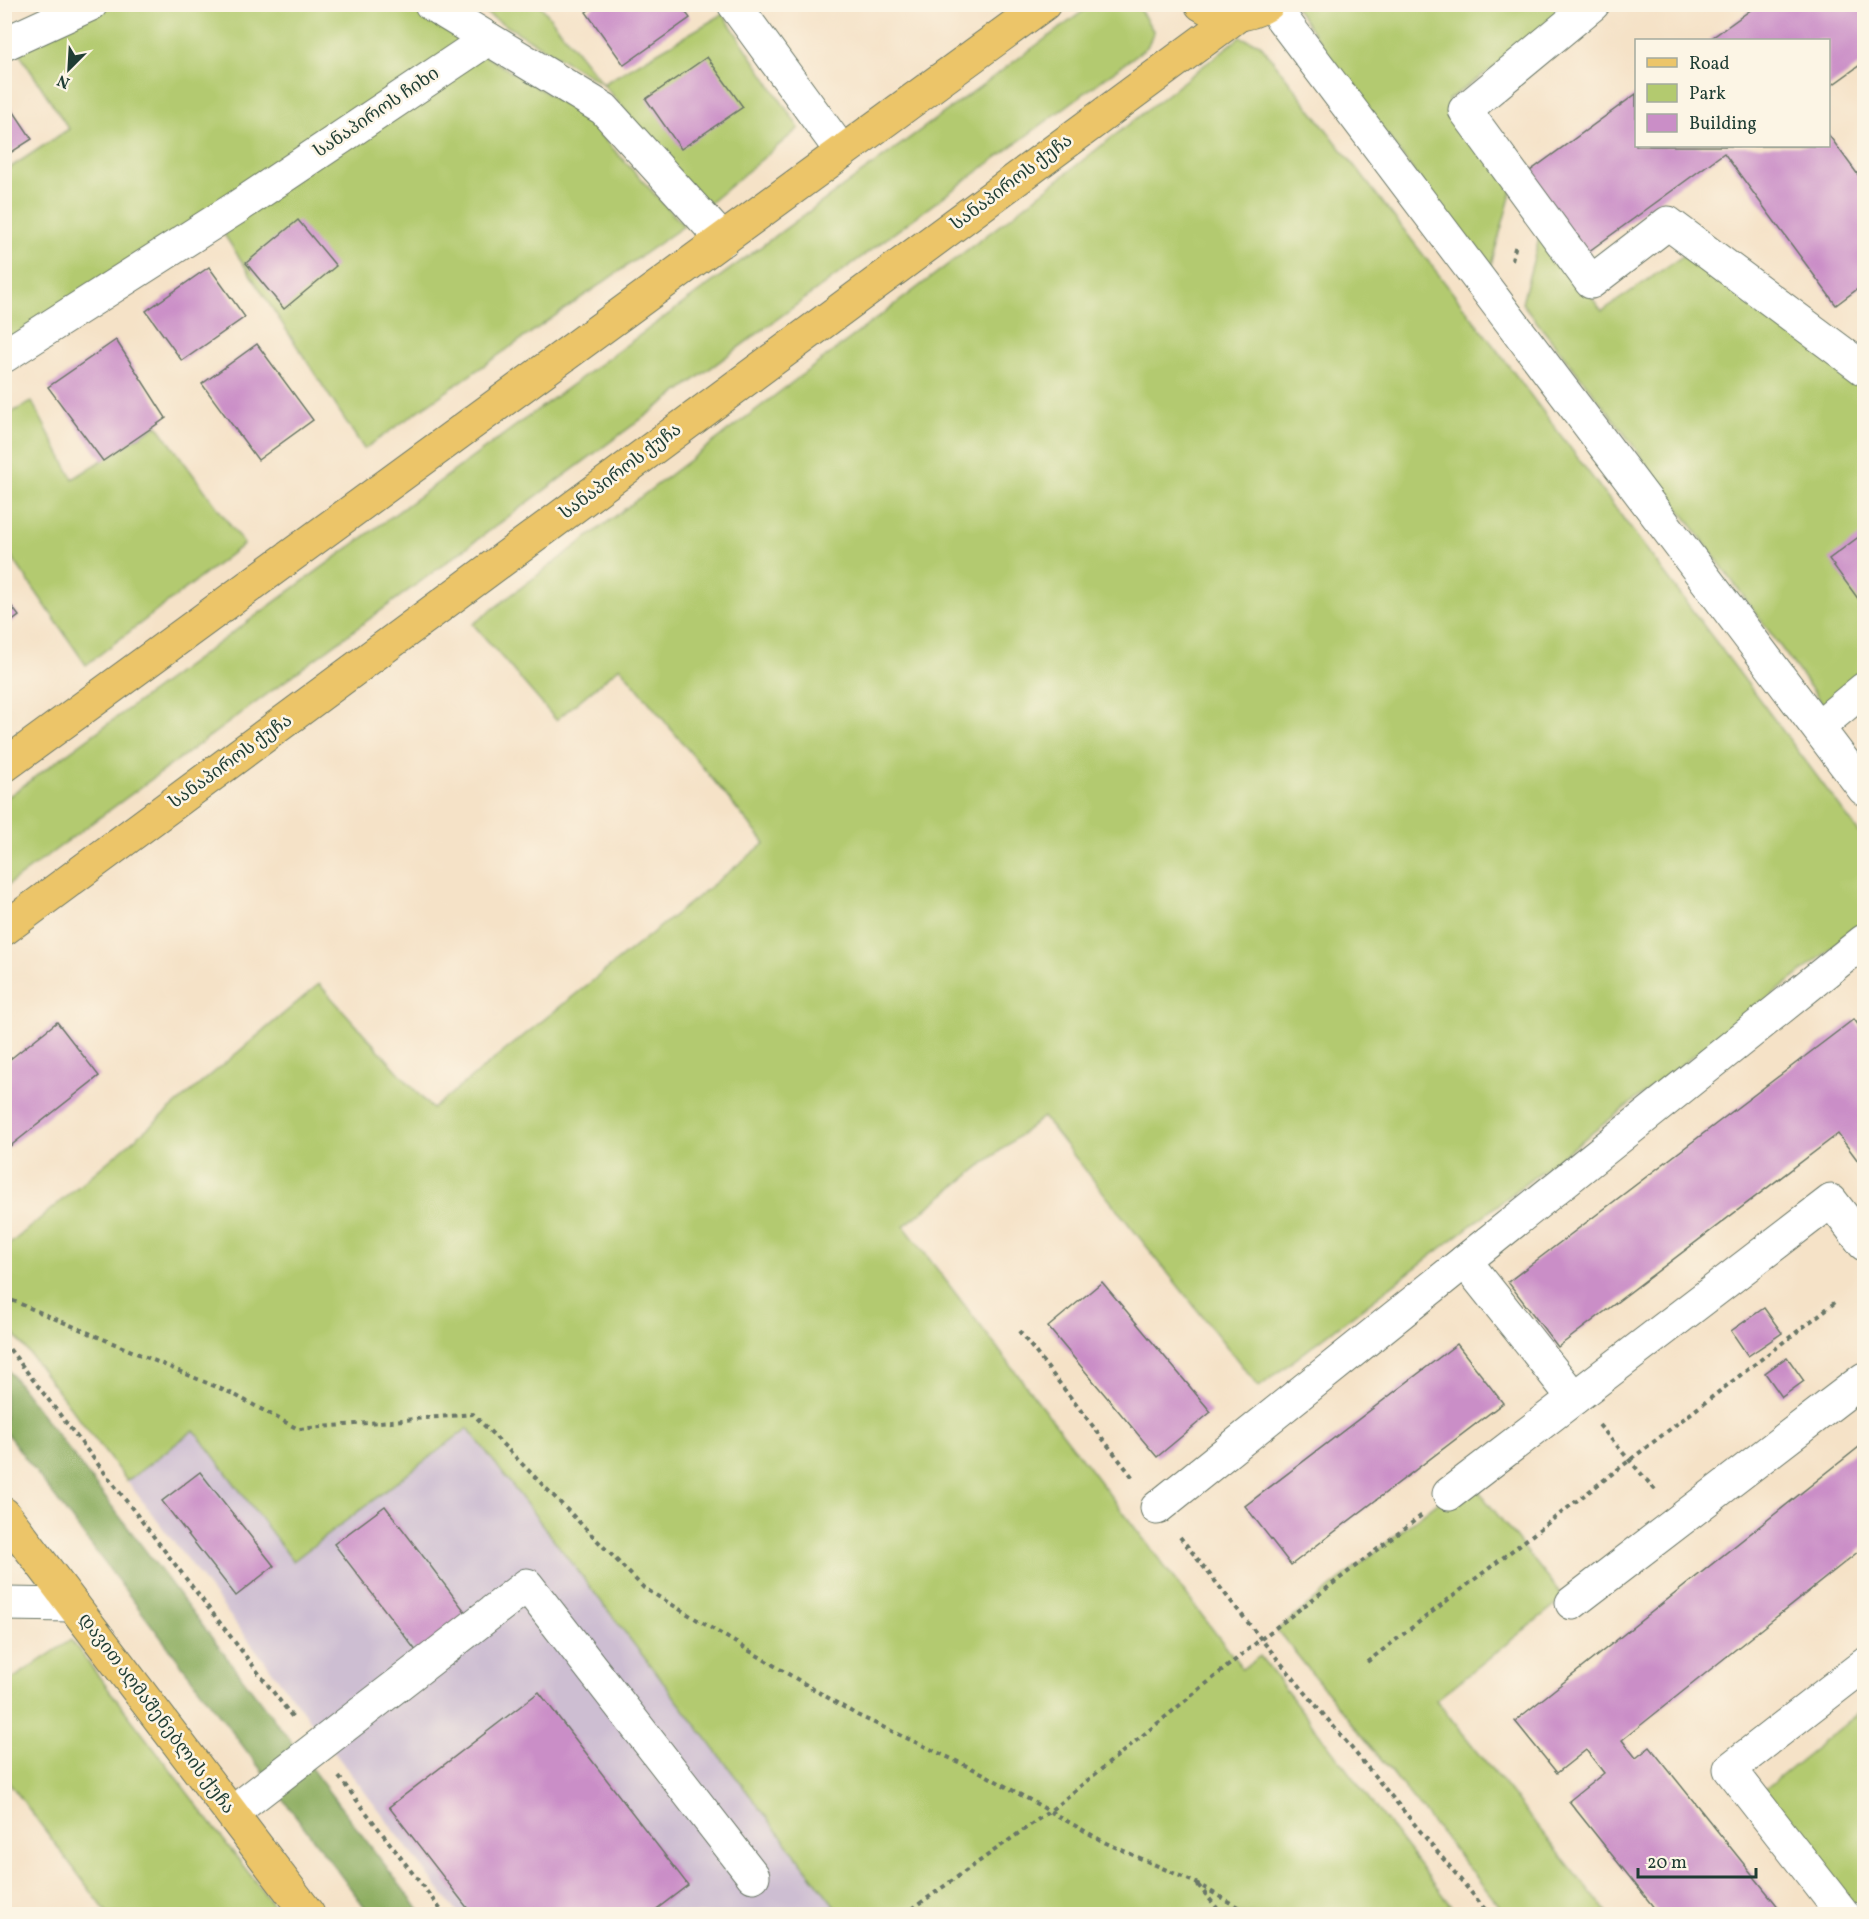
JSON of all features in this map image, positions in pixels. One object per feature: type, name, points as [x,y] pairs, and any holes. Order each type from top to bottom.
[{"type":"main road","points":[[4,766],[1044,4]]},
{"type":"main road","points":[[1201,4],[1223,14],[1238,15]]},
{"type":"main road","name":"სანაპიროს ქუჩა","points":[[4,929],[1238,15],[1256,12],[1270,4]]},
{"type":"main road","name":"დავით აღმაშენებლის ქუჩა","points":[[4,1514],[308,1914]]},
{"type":"street","points":[[4,44],[91,4]]},
{"type":"street","points":[[431,4],[604,109],[723,240]]},
{"type":"street","points":[[734,4],[842,152]]},
{"type":"street","points":[[1270,4],[1864,789]]},
{"type":"street","points":[[1593,4],[1465,110],[1591,282],[1668,223],[1858,353]]},
{"type":"street","name":"სანაპიროს ჩიხი","points":[[4,356],[236,208],[488,39]]},
{"type":"street","points":[[1818,727],[1864,689]]},
{"type":"street","points":[[1156,1508],[1864,941]]},
{"type":"street","points":[[1449,1494],[1831,1201],[1864,1244]]},
{"type":"street","points":[[1465,1261],[1575,1398]]},
{"type":"street","points":[[1572,1603],[1864,1379]]},
{"type":"street","points":[[232,1813],[528,1585],[753,1876]]},
{"type":"street","points":[[4,1604],[73,1605]]},
{"type":"street","points":[[1843,1914],[1730,1768],[1864,1665]]},
{"type":"path","points":[[1499,307],[1529,197]]},
{"type":"path","points":[[4,1298],[233,1394],[298,1429],[473,1414],[644,1588],[857,1715],[982,1773],[1107,1843],[1196,1883],[1250,1914]]},
{"type":"path","points":[[1367,1662],[1837,1301]]},
{"type":"path","points":[[1019,1331],[1261,1639],[1489,1914]]},
{"type":"path","points":[[4,1342],[444,1914]]},
{"type":"path","points":[[1575,1398],[1681,1520]]},
{"type":"path","points":[[905,1914],[1050,1811],[1261,1639],[1449,1494]]},
{"type":"path","points":[[1196,1883],[1222,1914]]},
{"type":"shaded area","points":[[468,1428],[841,1914],[458,1914],[127,1481],[194,1430],[294,1561]]},
{"type":"green space","points":[[104,4],[417,5],[472,38],[5,343],[5,171],[69,129],[15,47]]},
{"type":"green space","points":[[1093,4],[1137,5],[1154,32],[1147,47],[5,887],[5,799]]},
{"type":"green space","points":[[1299,4],[1582,5],[1448,100],[1514,183],[1489,272],[1295,7]]},
{"type":"green space","points":[[472,5],[540,5],[603,84]]},
{"type":"green space","points":[[723,14],[799,128],[705,207],[603,84]]},
{"type":"green space","points":[[1240,37],[1260,44],[1490,341],[1864,839],[1864,923],[1259,1387],[1043,1117],[904,1226],[1243,1669],[1260,1656],[1457,1914],[841,1914],[468,1428],[293,1561],[194,1430],[127,1481],[5,1322],[5,1248],[319,984],[432,1109],[765,843],[620,667],[556,720],[473,624],[1008,219]]},
{"type":"green space","points":[[479,52],[581,114],[684,226],[364,449],[218,225]]},
{"type":"green space","points":[[1541,231],[1602,311],[1683,256],[1767,315],[1864,351],[1864,674],[1824,706],[1612,417],[1522,303]]},
{"type":"green space","points":[[32,402],[73,479],[157,425],[244,544],[86,665],[5,547],[4,416]]},
{"type":"green space","points":[[5,1366],[422,1914],[370,1914],[5,1431]]},
{"type":"green space","points":[[1468,1478],[1564,1598],[1436,1700],[1608,1914],[1506,1914],[1277,1630]]},
{"type":"green space","points":[[71,1640],[280,1914],[108,1914],[5,1777],[5,1684]]},
{"type":"green space","points":[[1864,1709],[1864,1914],[1856,1914],[1759,1794]]},
{"type":"building","points":[[1759,4],[1864,4],[1864,62],[1830,87],[1830,39],[1710,39]]},
{"type":"building","points":[[596,5],[680,5],[690,18],[624,65],[586,12]]},
{"type":"building","points":[[707,57],[743,107],[681,149],[646,99]]},
{"type":"building","points":[[1635,95],[1635,147],[1830,147],[1830,137],[1864,183],[1864,284],[1836,305],[1724,153],[1585,254],[1526,174]]},
{"type":"building","points":[[6,100],[32,139],[4,157],[4,101]]},
{"type":"building","points":[[298,220],[336,266],[284,309],[246,263]]},
{"type":"building","points":[[209,267],[245,317],[182,361],[146,311]]},
{"type":"building","points":[[116,340],[166,418],[103,461],[48,387]]},
{"type":"building","points":[[257,344],[313,420],[258,460],[202,384]]},
{"type":"building","points":[[1864,533],[1864,607],[1829,559]]},
{"type":"building","points":[[4,596],[19,616],[4,627]]},
{"type":"building","points":[[1854,1019],[1864,1033],[1864,1169],[1838,1134],[1558,1347],[1508,1282]]},
{"type":"building","points":[[57,1022],[99,1076],[4,1151],[4,1064]]},
{"type":"building","points":[[1102,1282],[1211,1412],[1157,1457],[1048,1327]]},
{"type":"building","points":[[1764,1308],[1782,1333],[1748,1356],[1731,1331]]},
{"type":"building","points":[[1457,1344],[1503,1403],[1291,1565],[1245,1506]]},
{"type":"building","points":[[1787,1357],[1804,1381],[1782,1397],[1765,1373]]},
{"type":"building","points":[[1864,1443],[1864,1547],[1622,1740],[1636,1758],[1650,1747],[1784,1914],[1659,1914],[1569,1801],[1604,1773],[1586,1750],[1557,1773],[1515,1721]]},
{"type":"building","points":[[200,1472],[274,1566],[236,1596],[162,1501]]},
{"type":"building","points":[[385,1506],[470,1618],[420,1656],[334,1544]]},
{"type":"building","points":[[539,1692],[688,1885],[650,1914],[472,1914],[389,1807]]}]
